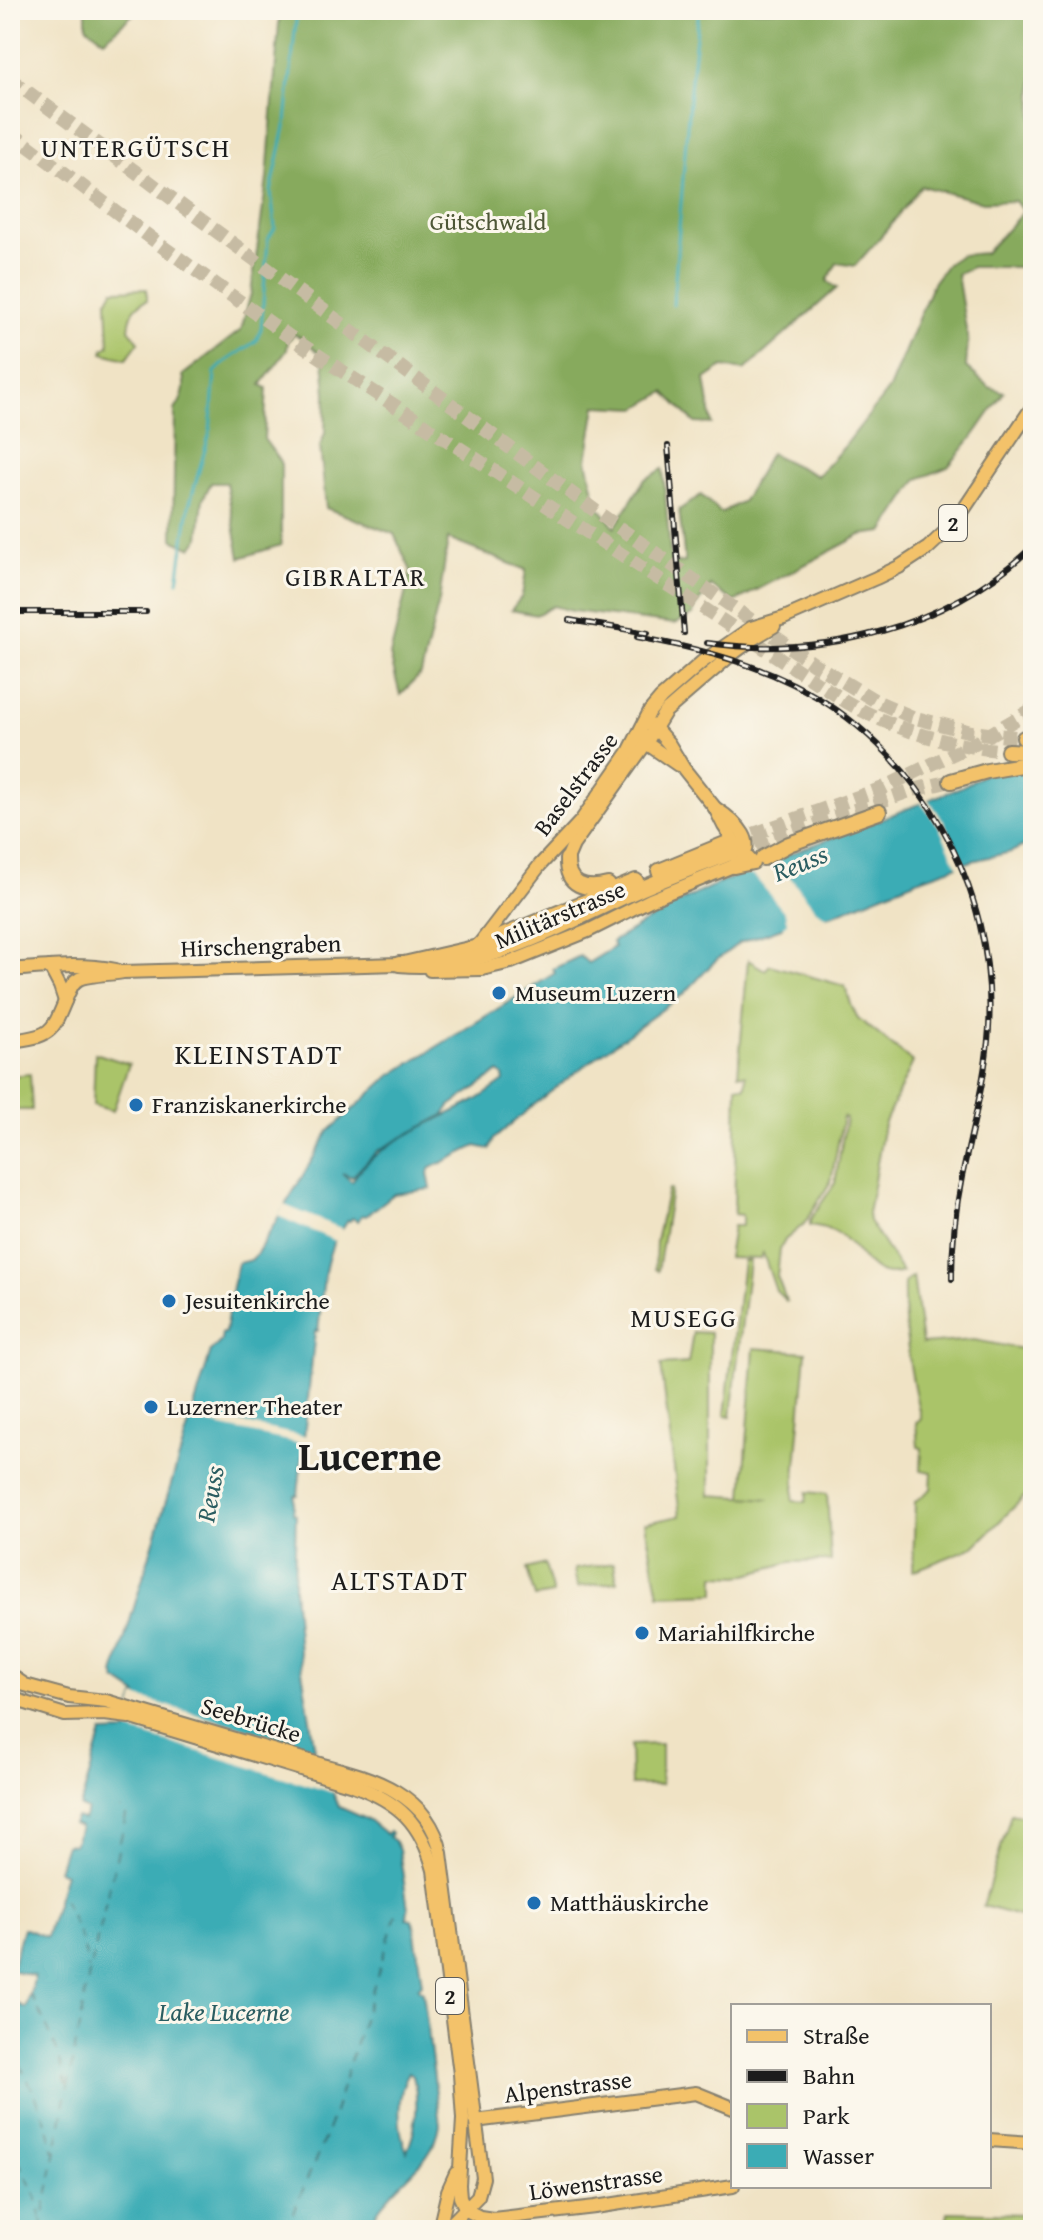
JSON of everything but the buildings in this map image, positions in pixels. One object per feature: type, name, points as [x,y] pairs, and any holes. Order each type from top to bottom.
[{"type":"highway","points":[[1008,751],[1033,752]]},
{"type":"highway","points":[[951,781],[1033,763]]},
{"type":"highway","points":[[478,946],[628,884],[741,852],[789,844],[879,812]]},
{"type":"highway","points":[[399,964],[449,965],[494,953],[663,879],[741,852]]},
{"type":"highway","points":[[567,859],[570,875],[580,885],[595,889],[628,884]]},
{"type":"main road","name":"Baselstrasse","points":[[478,946],[540,865],[581,821],[650,725],[731,655],[784,618],[899,567],[928,548],[964,509],[1033,406]]},
{"type":"main road","name":"Baselstrasse","points":[[567,859],[573,845],[646,743],[650,725]]},
{"type":"main road","points":[[650,725],[669,744],[684,769],[715,808],[741,829],[741,852]]},
{"type":"main road","points":[[646,743],[684,769]]},
{"type":"main road","name":"Militärstrasse","points":[[399,964],[432,970],[482,969],[505,964],[574,937],[741,852]]},
{"type":"main road","points":[[399,964],[478,946]]},
{"type":"main road","name":"Hirschengraben","points":[[123,972],[399,964]]},
{"type":"main road","points":[[50,967],[65,1001]]},
{"type":"main road","points":[[10,970],[91,967],[123,972]]},
{"type":"main road","points":[[10,1041],[37,1037],[51,1030],[72,985],[79,979],[123,972]]},
{"type":"main road","name":"2","points":[[10,1675],[25,1685],[69,1697],[106,1701],[130,1713]]},
{"type":"main road","name":"2","points":[[10,1698],[62,1715],[130,1713]]},
{"type":"main road","name":"Seebrücke","points":[[130,1713],[355,1779]]},
{"type":"main road","name":"2","points":[[355,1779],[376,1781],[407,1798],[424,1815],[438,1840],[441,1853],[483,2178],[478,2196],[445,2230]]},
{"type":"main road","name":"2","points":[[355,1779],[399,1808],[418,1829],[434,1870],[458,2059],[462,2133],[459,2167],[448,2191],[439,2230]]},
{"type":"main road","name":"Alpenstrasse","points":[[475,2121],[699,2093],[731,2107]]},
{"type":"main road","points":[[462,2133],[475,2121]]},
{"type":"main road","points":[[991,2140],[1033,2143]]},
{"type":"main road","points":[[459,2167],[460,2197],[466,2210]]},
{"type":"main road","name":"Löwenstrasse","points":[[466,2210],[493,2219],[731,2186]]},
{"type":"green space","points":[[86,10],[138,10],[104,40],[86,26]]},
{"type":"green space","name":"Gütschwald","points":[[280,10],[1033,10],[1033,267],[972,267],[957,274],[968,341],[966,367],[989,387],[1004,392],[948,467],[918,479],[883,532],[861,535],[734,602],[711,586],[693,615],[675,624],[553,606],[536,615],[511,610],[522,596],[526,570],[448,539],[439,601],[421,674],[400,695],[390,655],[411,571],[394,534],[326,508],[320,446],[325,433],[323,360],[302,338],[294,334],[288,341],[287,350],[261,385],[267,388],[264,439],[281,462],[281,545],[240,558],[226,483],[211,483],[203,499],[199,538],[192,548],[173,539],[175,410],[183,393],[183,375],[241,330],[251,293],[267,178]],"holes":[[[921,186],[983,202],[1015,201],[1023,212],[985,253],[961,255],[947,264],[933,283],[889,389],[817,476],[770,453],[743,501],[721,513],[701,495],[679,510],[685,562],[671,563],[663,469],[644,480],[615,527],[597,505],[587,460],[596,406],[637,408],[665,392],[695,423],[712,424],[705,379],[723,367],[745,370],[837,288],[827,281],[837,263],[855,266]]]},
{"type":"green space","points":[[147,289],[147,300],[136,308],[129,329],[139,342],[126,359],[103,353],[109,346],[107,301],[113,290]]},
{"type":"green space","points":[[748,960],[765,970],[770,965],[845,986],[858,1018],[913,1062],[884,1124],[868,1214],[869,1221],[902,1272],[882,1273],[874,1269],[840,1235],[810,1225],[810,1220],[835,1183],[846,1118],[843,1117],[831,1181],[804,1224],[785,1240],[780,1250],[777,1276],[787,1302],[776,1291],[763,1253],[760,1259],[728,1258],[733,1226],[742,1226],[742,1215],[734,1214],[737,1086],[745,1087],[746,1075],[738,1074]]},
{"type":"green space","points":[[95,1053],[129,1064],[113,1111],[93,1105]]},
{"type":"green space","points":[[30,1074],[32,1110],[10,1110],[10,1076]]},
{"type":"green space","points":[[668,1189],[671,1189],[658,1271],[655,1269],[656,1241]]},
{"type":"green space","points":[[743,1261],[749,1261],[731,1416],[725,1415]]},
{"type":"green space","points":[[913,1276],[922,1344],[974,1340],[1033,1351],[1033,1488],[974,1547],[913,1571],[915,1502],[931,1489],[932,1472],[921,1470],[922,1448],[918,1447],[916,1422],[921,1419],[906,1335],[904,1283]]},
{"type":"green space","points":[[693,1332],[710,1333],[710,1495],[770,1499],[743,1497],[754,1348],[806,1352],[793,1501],[806,1502],[807,1492],[827,1494],[831,1561],[790,1562],[741,1576],[715,1575],[715,1593],[659,1595],[645,1523],[680,1516],[661,1365],[688,1363]]},
{"type":"green space","points":[[614,1563],[617,1582],[577,1587],[574,1569]]},
{"type":"green space","points":[[545,1564],[553,1594],[535,1597],[527,1569]]},
{"type":"green space","points":[[661,1744],[661,1785],[631,1785],[630,1745]]},
{"type":"green space","points":[[1011,1814],[1033,1817],[1033,1920],[983,1906]]},
{"type":"green space","points":[[948,2212],[1022,2214],[1022,2230],[938,2230],[937,2222],[946,2223]]},
{"type":"water","points":[[1033,739],[1032,842],[1011,852],[972,861],[917,880],[834,914],[739,943],[713,963],[685,993],[530,1108],[494,1139],[490,1149],[476,1146],[431,1168],[428,1173],[431,1189],[394,1194],[366,1216],[362,1215],[358,1221],[348,1220],[334,1242],[325,1274],[318,1331],[315,1331],[298,1495],[295,1495],[293,1513],[296,1514],[294,1588],[299,1652],[315,1750],[339,1807],[369,1820],[386,1834],[389,1831],[389,1837],[399,1850],[407,1918],[412,1919],[414,1925],[422,1984],[418,1988],[423,1992],[440,2124],[431,2149],[380,2207],[368,2230],[10,2230],[10,2000],[26,2008],[35,1976],[11,1970],[23,1928],[46,1937],[65,1873],[58,1870],[66,1844],[74,1845],[80,1827],[73,1824],[76,1818],[83,1820],[87,1810],[80,1807],[102,1733],[127,1730],[135,1696],[138,1695],[116,1680],[114,1674],[211,1351],[225,1333],[238,1263],[251,1260],[256,1255],[329,1131],[390,1076],[555,973],[553,969],[580,956],[588,963],[614,947],[612,942],[708,888],[961,787],[994,769]],"holes":[[[499,1072],[504,1081],[473,1102],[389,1146],[374,1156],[352,1182],[342,1173],[352,1177],[377,1151],[444,1115],[450,1106]],[[409,2072],[413,2075],[416,2104],[415,2124],[407,2152],[399,2111]]]},
{"type":"pier","points":[[927,797],[967,867],[959,870],[939,827],[919,800]]},
{"type":"pier","points":[[782,856],[782,867],[816,910],[828,917],[782,929],[787,922],[785,913],[755,877],[742,874]]},
{"type":"pier","points":[[284,1205],[343,1229],[338,1242],[278,1216]]},
{"type":"pier","points":[[192,1413],[308,1437],[307,1445],[190,1420]]},
{"type":"pier","points":[[135,1696],[316,1750],[334,1793],[125,1729]]},
{"type":"waterway","points":[[178,581],[189,506],[210,432],[215,372],[256,341],[261,329],[268,239],[275,228],[271,192],[286,122],[297,10]]},
{"type":"waterway","points":[[673,305],[699,10]]},
{"type":"ferry route","points":[[41,2230],[89,1974],[126,1816],[120,1808]]},
{"type":"ferry route","points":[[63,1899],[82,1941],[88,1969]]},
{"type":"ferry route","points":[[286,2230],[330,2125],[396,1915]]},
{"type":"ferry route","points":[[30,1994],[56,2049],[66,2084]]},
{"type":"ferry route","points":[[11,2048],[42,2111],[54,2152]]},
{"type":"ferry route","points":[[10,2144],[36,2196],[42,2225]]},
{"type":"tunnel","points":[[10,79],[601,515],[814,664],[876,701],[912,717],[971,732],[1024,738]]},
{"type":"tunnel","points":[[10,132],[287,335],[845,701],[904,729],[965,745],[1008,751]]},
{"type":"tunnel","points":[[734,841],[883,788],[975,743],[1033,709]]},
{"type":"tunnel","points":[[735,851],[913,790],[951,781]]},
{"type":"railway","points":[[668,446],[684,633]]},
{"type":"railway","points":[[707,643],[751,647],[795,646],[838,641],[881,631],[923,617],[962,598],[999,574],[1033,546]]},
{"type":"railway","points":[[10,612],[146,612]]},
{"type":"railway","points":[[569,620],[648,633]]},
{"type":"railway","points":[[637,637],[697,650],[756,668],[793,684],[838,711],[878,745],[913,784],[942,827],[964,874],[980,924],[988,976],[987,1047],[957,1202],[952,1279]]},
{"type":"place","name":"Museum Luzern","points":[[499,993]]},
{"type":"place","name":"Franziskanerkirche","points":[[136,1105]]},
{"type":"place","name":"Jesuitenkirche","points":[[169,1301]]},
{"type":"place","name":"Luzerner Theater","points":[[151,1407]]},
{"type":"place","name":"Mariahilfkirche","points":[[642,1633]]},
{"type":"place","name":"Matthäuskirche","points":[[534,1903]]},
{"type":"district","name":"UNTERGÜTSCH","points":[[136,148]]},
{"type":"district","name":"GIBRALTAR","points":[[356,577]]},
{"type":"district","name":"KLEINSTADT","points":[[259,1054]]},
{"type":"district","name":"MUSEGG","points":[[684,1318]]},
{"type":"district","name":"Lucerne","points":[[370,1456]]},
{"type":"district","name":"ALTSTADT","points":[[400,1580]]},
{"type":"water label","name":"Reuss","points":[[800,863]]},
{"type":"water label","name":"Reuss","points":[[210,1494]]},
{"type":"water label","name":"Lake Lucerne","points":[[224,2012]]}]
